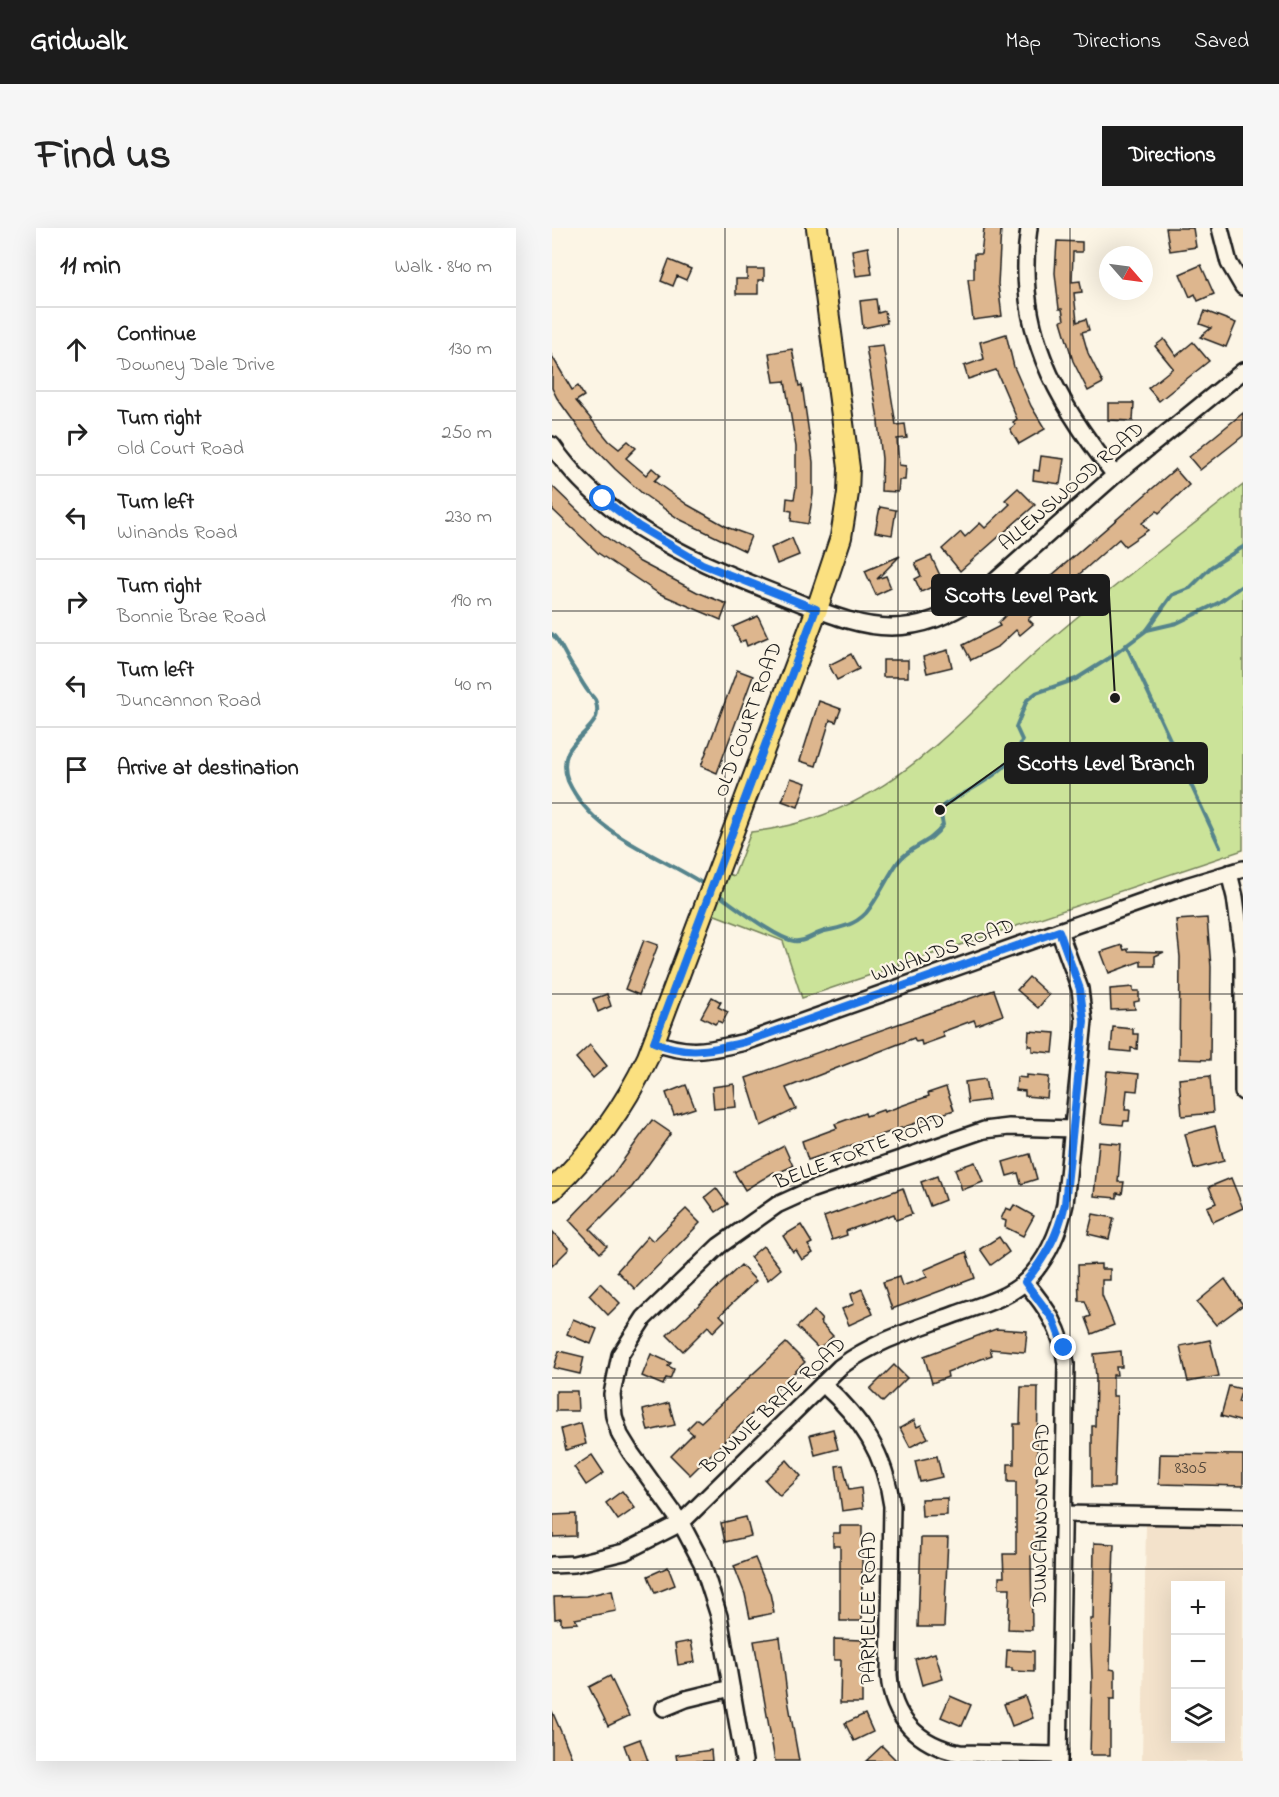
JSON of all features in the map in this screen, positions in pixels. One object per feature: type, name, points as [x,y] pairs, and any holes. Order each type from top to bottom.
[{"type":"main road","name":"OLD COURT ROAD","points":[[552,1190],[587,1154],[616,1116],[654,1042],[841,537],[849,468],[817,228]]},
{"type":"street","points":[[1029,228],[1026,272],[1028,303],[1042,361],[1067,412],[1115,475]]},
{"type":"street","points":[[1220,228],[1229,263],[1243,287]]},
{"type":"street","name":"ALLENSWOOD ROAD","points":[[552,445],[603,499],[670,547],[729,575],[816,609],[869,625],[891,627],[923,623],[955,611],[976,598],[1115,475],[1243,371]]},
{"type":"street","points":[[1236,871],[1235,897],[1243,956],[1243,1092]]},
{"type":"street","name":"WINANDS ROAD","points":[[654,1042],[682,1052],[715,1049],[745,1042],[1236,871]]},
{"type":"street","name":"BONNIE BRAE ROAD","points":[[552,1565],[574,1564],[624,1552],[681,1523],[823,1384],[857,1354],[876,1344],[981,1305],[1025,1282],[1044,1257],[1060,1228],[1084,1021],[1083,1005],[1059,931]]},
{"type":"street","name":"BELLE FORTE ROAD","points":[[744,1761],[712,1590],[702,1563],[681,1523],[620,1435],[614,1416],[612,1394],[620,1355],[644,1318],[718,1246],[747,1223],[777,1205],[810,1190],[984,1130],[1009,1127],[1073,1129]]},
{"type":"street","name":"DUNCANNON ROAD","points":[[1025,1282],[1053,1319],[1064,1348],[1059,1758]]},
{"type":"street","name":"PARMELEE ROAD","points":[[823,1384],[846,1404],[869,1434],[885,1467],[891,1506],[888,1675],[890,1693],[900,1715],[919,1737],[945,1750],[960,1753],[1059,1758]]},
{"type":"street","points":[[1063,1514],[1243,1517]]},
{"type":"street","points":[[664,1708],[686,1699],[731,1688]]},
{"type":"shaded area","points":[[1146,1523],[1243,1526],[1243,1761],[1142,1761]]},
{"type":"green space","points":[[1243,485],[1243,850],[802,998],[783,941],[710,913],[725,873],[734,876],[751,832],[801,822],[844,807],[882,786],[949,733],[1074,619]]},
{"type":"building","points":[[984,228],[1001,228],[998,284],[1002,316],[973,320],[968,279],[974,279],[974,254],[981,254]]},
{"type":"building","points":[[1166,228],[1193,228],[1196,247],[1170,251]]},
{"type":"building","points":[[1057,241],[1082,242],[1082,252],[1073,252],[1072,282],[1080,281],[1082,292],[1074,293],[1077,322],[1086,319],[1089,330],[1082,332],[1088,353],[1103,383],[1088,391],[1073,361],[1061,321],[1064,320],[1062,309],[1059,309],[1055,273]]},
{"type":"building","points":[[868,247],[872,274],[856,276],[852,250]]},
{"type":"building","points":[[669,260],[691,269],[686,280],[677,276],[673,286],[661,281]]},
{"type":"building","points":[[1201,265],[1214,294],[1198,301],[1195,294],[1190,297],[1180,274]]},
{"type":"building","points":[[747,269],[764,269],[764,280],[758,280],[758,294],[736,294],[736,279],[747,279]]},
{"type":"building","points":[[876,299],[878,313],[885,311],[887,323],[863,328],[860,301]]},
{"type":"building","points":[[1205,311],[1236,323],[1226,347],[1200,337],[1211,328],[1200,324]]},
{"type":"building","points":[[1006,334],[1014,367],[1031,406],[1045,429],[1019,444],[1010,429],[1015,425],[1013,422],[1017,419],[996,370],[968,379],[964,366],[984,359],[980,342]]},
{"type":"building","points":[[1164,339],[1176,356],[1193,342],[1209,361],[1159,401],[1148,388],[1173,368],[1155,346]]},
{"type":"building","points":[[883,345],[896,425],[905,424],[907,438],[897,439],[899,465],[906,466],[905,480],[899,480],[898,492],[881,491],[882,459],[866,347]]},
{"type":"building","points":[[792,349],[799,386],[802,385],[813,462],[813,494],[808,524],[791,521],[792,511],[786,510],[787,498],[794,499],[796,488],[796,447],[785,381],[774,382],[769,353]]},
{"type":"building","points":[[552,356],[572,390],[578,386],[584,396],[576,401],[609,441],[619,449],[628,441],[636,448],[626,458],[646,475],[652,468],[660,475],[654,481],[688,505],[729,528],[751,536],[745,551],[679,519],[643,494],[615,469],[588,441],[557,398],[552,388]]},
{"type":"building","points":[[1108,403],[1134,403],[1133,421],[1108,420]]},
{"type":"building","points":[[1243,413],[1243,436],[1200,470],[1189,457]]},
{"type":"building","points":[[1041,456],[1064,459],[1060,484],[1033,480],[1034,470],[1039,471]]},
{"type":"building","points":[[1175,469],[1189,485],[1159,513],[1157,511],[1142,523],[1148,530],[1125,546],[1119,539],[1057,594],[1061,599],[1048,610],[1044,605],[1028,619],[1033,624],[1020,635],[1016,630],[999,646],[971,660],[963,645],[1000,626],[998,623],[1007,614]]},
{"type":"building","points":[[552,486],[602,534],[640,562],[697,592],[727,604],[721,620],[658,593],[598,553],[552,509]]},
{"type":"building","points":[[1018,488],[1035,505],[960,571],[942,549],[961,532],[965,537],[980,523],[985,528],[1010,504],[1005,500]]},
{"type":"building","points":[[880,507],[896,510],[892,535],[875,532]]},
{"type":"building","points":[[792,538],[799,555],[777,564],[771,548]]},
{"type":"building","points":[[900,556],[877,579],[886,576],[891,588],[876,595],[865,571]]},
{"type":"building","points":[[931,556],[943,582],[921,592],[915,579],[921,576],[915,563]]},
{"type":"building","points":[[758,616],[768,637],[747,646],[745,640],[740,642],[733,627]]},
{"type":"building","points":[[948,650],[952,667],[927,673],[923,657]]},
{"type":"building","points":[[851,654],[859,669],[837,680],[829,665]]},
{"type":"building","points":[[883,660],[908,660],[908,677],[883,677]]},
{"type":"building","points":[[737,670],[753,676],[717,773],[701,766]]},
{"type":"building","points":[[819,701],[841,709],[836,722],[830,720],[816,766],[800,761]]},
{"type":"building","points":[[791,778],[806,783],[798,807],[782,801]]},
{"type":"building","points":[[1207,918],[1211,967],[1210,1060],[1179,1059],[1180,957],[1176,920]]},
{"type":"building","points":[[644,940],[658,945],[639,995],[625,989]]},
{"type":"building","points":[[1122,945],[1124,950],[1128,949],[1128,951],[1164,952],[1155,956],[1155,966],[1141,966],[1141,961],[1109,973],[1101,952]]},
{"type":"building","points":[[1029,977],[1049,995],[1038,1008],[1017,990]]},
{"type":"building","points":[[1133,987],[1133,991],[1139,991],[1139,1001],[1134,1002],[1135,1009],[1111,1010],[1110,989]]},
{"type":"building","points":[[994,990],[1003,1015],[976,1025],[974,1020],[942,1032],[944,1037],[922,1045],[921,1041],[916,1042],[914,1038],[786,1088],[796,1109],[761,1126],[746,1078]]},
{"type":"building","points":[[607,994],[611,1006],[598,1012],[593,999]]},
{"type":"building","points":[[712,997],[721,1002],[718,1007],[728,1012],[722,1023],[718,1021],[715,1024],[701,1017]]},
{"type":"building","points":[[1113,1027],[1133,1029],[1133,1034],[1138,1034],[1137,1049],[1131,1048],[1131,1052],[1111,1050]]},
{"type":"building","points":[[1029,1031],[1055,1033],[1053,1053],[1032,1051],[1032,1046],[1028,1046]]},
{"type":"building","points":[[590,1045],[607,1066],[593,1078],[576,1058]]},
{"type":"building","points":[[1107,1071],[1139,1074],[1137,1091],[1127,1090],[1125,1110],[1130,1110],[1129,1121],[1124,1121],[1123,1125],[1101,1123]]},
{"type":"building","points":[[1026,1075],[1049,1077],[1047,1098],[1025,1096],[1025,1091],[1016,1090],[1017,1077],[1026,1078]]},
{"type":"building","points":[[1210,1076],[1213,1113],[1182,1116],[1179,1079]]},
{"type":"building","points":[[985,1079],[989,1100],[968,1103],[965,1082]]},
{"type":"building","points":[[734,1084],[736,1107],[714,1109],[712,1087]]},
{"type":"building","points":[[686,1085],[695,1108],[674,1115],[666,1093]]},
{"type":"building","points":[[946,1087],[954,1110],[808,1160],[802,1141],[837,1128],[835,1124],[865,1113],[866,1116],[883,1110],[884,1112],[929,1096],[928,1093]]},
{"type":"building","points":[[652,1120],[671,1133],[632,1187],[590,1229],[607,1246],[600,1253],[569,1220],[614,1173]]},
{"type":"building","points":[[1215,1126],[1224,1161],[1194,1169],[1185,1134]]},
{"type":"building","points":[[1099,1142],[1121,1144],[1118,1182],[1124,1182],[1122,1194],[1117,1193],[1117,1198],[1094,1196]]},
{"type":"building","points":[[784,1146],[793,1166],[775,1174],[774,1172],[745,1190],[734,1172]]},
{"type":"building","points":[[1030,1154],[1037,1179],[1021,1184],[1018,1173],[1007,1176],[1003,1162]]},
{"type":"building","points":[[975,1162],[983,1182],[962,1190],[955,1169]]},
{"type":"building","points":[[937,1176],[945,1200],[930,1206],[921,1182]]},
{"type":"building","points":[[1231,1178],[1243,1208],[1213,1222],[1207,1207],[1216,1203],[1209,1187]]},
{"type":"building","points":[[716,1188],[728,1204],[716,1212],[705,1197]]},
{"type":"building","points":[[903,1188],[912,1214],[896,1220],[894,1214],[846,1231],[847,1235],[832,1240],[824,1217]]},
{"type":"building","points":[[1014,1205],[1034,1216],[1023,1236],[1005,1227],[1006,1221],[1001,1219],[1006,1208],[1011,1210]]},
{"type":"building","points":[[686,1209],[700,1223],[635,1289],[617,1271],[648,1236],[653,1241]]},
{"type":"building","points":[[1093,1214],[1114,1218],[1109,1239],[1088,1234]]},
{"type":"building","points":[[801,1225],[812,1243],[808,1245],[813,1253],[802,1260],[796,1250],[793,1252],[783,1236]]},
{"type":"building","points":[[552,1231],[569,1249],[552,1266]]},
{"type":"building","points":[[999,1237],[1009,1252],[991,1265],[980,1249]]},
{"type":"building","points":[[763,1246],[781,1269],[768,1280],[750,1257]]},
{"type":"building","points":[[966,1252],[975,1278],[892,1309],[883,1282],[899,1277],[902,1286],[927,1277],[924,1270]]},
{"type":"building","points":[[1101,1264],[1101,1269],[1110,1269],[1110,1280],[1102,1280],[1102,1295],[1114,1325],[1092,1334],[1086,1318],[1091,1316],[1085,1301],[1079,1301],[1078,1265]]},
{"type":"building","points":[[741,1265],[756,1281],[720,1315],[725,1320],[713,1332],[708,1326],[683,1351],[667,1335]]},
{"type":"building","points":[[1225,1279],[1243,1305],[1216,1325],[1197,1302]]},
{"type":"building","points":[[600,1283],[620,1303],[608,1315],[589,1295]]},
{"type":"building","points":[[862,1289],[873,1314],[849,1325],[842,1309],[854,1304],[851,1294]]},
{"type":"building","points":[[814,1311],[822,1320],[820,1322],[833,1336],[819,1349],[797,1327]]},
{"type":"building","points":[[573,1319],[597,1329],[591,1344],[567,1334]]},
{"type":"building","points":[[996,1329],[1027,1331],[1025,1352],[990,1349],[992,1355],[947,1372],[948,1377],[932,1383],[924,1356]]},
{"type":"building","points":[[1210,1340],[1219,1376],[1188,1382],[1180,1346]]},
{"type":"building","points":[[786,1343],[805,1362],[690,1475],[671,1456],[693,1434],[687,1429],[697,1419],[701,1422]]},
{"type":"building","points":[[559,1351],[584,1357],[580,1374],[554,1368]]},
{"type":"building","points":[[1121,1351],[1122,1367],[1116,1367],[1117,1375],[1113,1375],[1113,1396],[1117,1396],[1114,1487],[1092,1487],[1092,1426],[1095,1426],[1096,1377],[1094,1354]]},
{"type":"building","points":[[651,1354],[671,1363],[668,1366],[674,1369],[670,1379],[666,1378],[663,1385],[642,1376]]},
{"type":"building","points":[[894,1365],[907,1378],[883,1402],[870,1389]]},
{"type":"building","points":[[1229,1386],[1242,1389],[1238,1402],[1243,1403],[1243,1422],[1221,1416]]},
{"type":"building","points":[[1021,1387],[1038,1387],[1036,1556],[1031,1556],[1032,1630],[1008,1629],[1010,1588],[999,1588],[999,1577],[1004,1577],[1003,1554],[1016,1554],[1016,1482],[1008,1482],[1008,1464],[1014,1464],[1014,1424],[1020,1424]]},
{"type":"building","points":[[556,1391],[577,1391],[578,1411],[556,1411]]},
{"type":"building","points":[[669,1403],[675,1425],[648,1431],[643,1410]]},
{"type":"building","points":[[914,1420],[917,1427],[921,1425],[928,1438],[910,1447],[900,1428]]},
{"type":"building","points":[[581,1423],[586,1444],[566,1450],[561,1429]]},
{"type":"building","points":[[833,1429],[838,1449],[815,1455],[810,1435]]},
{"type":"building","points":[[1160,1454],[1243,1455],[1243,1486],[1159,1484]]},
{"type":"building","points":[[592,1455],[604,1473],[586,1485],[574,1467]]},
{"type":"building","points":[[937,1456],[942,1477],[920,1482],[915,1461]]},
{"type":"building","points":[[787,1460],[801,1476],[780,1496],[765,1480]]},
{"type":"building","points":[[843,1465],[849,1490],[861,1488],[863,1508],[842,1511],[836,1466]]},
{"type":"building","points":[[622,1491],[635,1508],[618,1520],[606,1503]]},
{"type":"building","points":[[947,1498],[947,1515],[922,1516],[921,1499]]},
{"type":"building","points":[[576,1514],[576,1536],[553,1537],[553,1515]]},
{"type":"building","points":[[746,1517],[751,1536],[725,1542],[721,1523]]},
{"type":"building","points":[[840,1526],[862,1526],[862,1621],[840,1621],[840,1546],[833,1546],[833,1533],[840,1533]]},
{"type":"building","points":[[921,1538],[948,1538],[944,1627],[918,1627]]},
{"type":"building","points":[[1094,1543],[1114,1544],[1110,1669],[1115,1670],[1115,1699],[1110,1699],[1110,1755],[1090,1755],[1092,1678],[1090,1619],[1093,1619]]},
{"type":"building","points":[[755,1558],[770,1593],[774,1613],[750,1618],[745,1594],[734,1566]]},
{"type":"building","points":[[668,1567],[675,1585],[655,1593],[648,1576]]},
{"type":"building","points":[[612,1590],[616,1611],[575,1619],[578,1623],[561,1624],[561,1618],[555,1619],[554,1597],[586,1596]]},
{"type":"building","points":[[780,1637],[799,1761],[775,1761],[754,1641]]},
{"type":"building","points":[[834,1639],[862,1640],[862,1703],[840,1703],[841,1660],[834,1660]]},
{"type":"building","points":[[691,1641],[695,1662],[678,1665],[675,1644]]},
{"type":"building","points":[[1007,1650],[1034,1651],[1034,1672],[1012,1671],[1012,1668],[1006,1668]]},
{"type":"building","points":[[935,1653],[943,1679],[922,1685],[915,1659]]},
{"type":"building","points":[[610,1676],[629,1716],[608,1726],[589,1687]]},
{"type":"building","points":[[950,1696],[971,1705],[962,1726],[941,1717]]},
{"type":"building","points":[[1025,1696],[1033,1718],[1012,1726],[1004,1704]]},
{"type":"building","points":[[552,1711],[565,1741],[573,1761],[552,1761]]},
{"type":"building","points":[[865,1714],[873,1732],[854,1741],[845,1723]]},
{"type":"building","points":[[640,1739],[648,1761],[630,1761],[624,1745]]},
{"type":"building","points":[[882,1746],[897,1761],[866,1761]]},
{"type":"building","points":[[711,1750],[712,1761],[677,1761],[676,1755]]},
{"type":"waterway","points":[[716,893],[766,928],[794,941],[802,941],[857,920],[871,907],[903,856],[938,832],[943,825],[940,810],[944,805],[978,786],[1010,761],[1022,740],[1016,727],[1027,700],[1036,693],[1076,679],[1111,657],[1147,630],[1172,595],[1190,588],[1211,567],[1243,547]]},
{"type":"waterway","points":[[1147,630],[1177,623],[1218,603],[1243,585]]},
{"type":"waterway","points":[[552,634],[596,702],[597,713],[594,722],[572,745],[565,766],[568,781],[579,800],[610,830],[705,885]]},
{"type":"waterway","points":[[1126,645],[1220,847]]},
{"type":"place","name":"Scotts Level Park","points":[[1115,698]]},
{"type":"place","name":"Scotts Level Branch","points":[[940,810]]},
{"type":"route","points":[[603,499],[638,526],[702,564],[816,609],[654,1042],[682,1052],[715,1049],[745,1042],[1059,931],[1080,989],[1084,1021],[1065,1204],[1060,1228],[1050,1248],[1025,1282],[1045,1305],[1060,1333],[1064,1348]]}]
